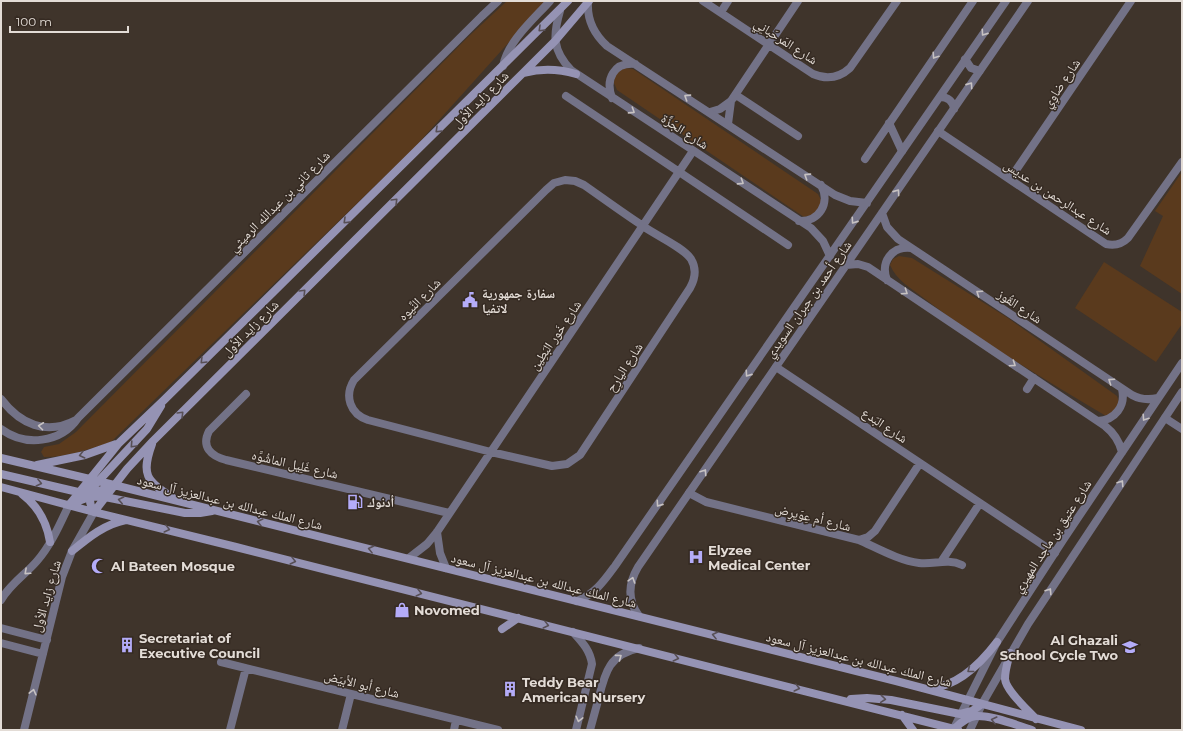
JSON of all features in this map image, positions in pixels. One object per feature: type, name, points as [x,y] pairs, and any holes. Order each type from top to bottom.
[{"type":"main road","name":"شارع زايد الأول","points":[[69,505],[119,443],[560,11],[568,1]]},
{"type":"main road","name":"شارع زايد الأول","points":[[94,512],[127,469],[153,441],[555,41],[589,2]]},
{"type":"main road","points":[[523,73],[548,69],[576,74]]},
{"type":"main road","points":[[94,512],[90,505],[90,495],[98,481],[147,429],[156,416],[163,401]]},
{"type":"main road","points":[[153,441],[146,463],[149,478],[156,487],[179,502]]},
{"type":"main road","points":[[31,465],[85,455],[119,443]]},
{"type":"main road","name":"شارع الملك عبدالله بن عبدالعزيز آل سعود","points":[[1,458],[409,558],[922,688],[1081,730]]},
{"type":"main road","points":[[1,474],[90,495],[185,513],[200,513],[214,510]]},
{"type":"main road","points":[[69,505],[114,485]]},
{"type":"main road","points":[[1,487],[94,512],[844,700],[955,730],[964,720],[977,716],[991,718],[1032,730]]},
{"type":"main road","points":[[18,491],[26,497],[39,512],[47,527],[50,542]]},
{"type":"main road","points":[[72,551],[98,531],[110,525],[129,520]]},
{"type":"main road","points":[[502,629],[518,618]]},
{"type":"main road","points":[[922,688],[935,688],[956,680],[980,662],[997,642]]},
{"type":"main road","points":[[1010,653],[1006,672],[1006,684],[1015,696],[1037,719]]},
{"type":"main road","points":[[844,700],[867,698],[891,700],[960,714],[972,711],[982,704]]},
{"type":"main road","points":[[902,715],[914,730]]},
{"type":"street","name":"شارع ثاني بن عبدالله الرميثي","points":[[1,429],[10,435],[23,439],[45,440],[64,432],[72,426],[78,418],[498,1]]},
{"type":"street","points":[[503,66],[506,56],[513,44],[550,1]]},
{"type":"street","name":"شارع المَرحَبانِي","points":[[703,1],[818,76],[829,78],[840,75],[850,68],[897,1]]},
{"type":"street","points":[[721,12],[728,1]]},
{"type":"street","points":[[728,124],[734,98],[798,1]]},
{"type":"street","points":[[865,159],[973,1]]},
{"type":"street","name":"شارع أحمد بن جبران السويدي","points":[[577,601],[592,593],[604,582],[1006,1]]},
{"type":"street","name":"شارع أحمد بن جبران السويدي","points":[[639,616],[630,600],[630,589],[633,576],[1028,1]]},
{"type":"street","name":"شارع ضاوِي","points":[[1010,179],[1131,1]]},
{"type":"street","points":[[589,2],[590,22],[596,35],[607,46],[821,186],[845,200],[867,203]]},
{"type":"street","points":[[555,41],[560,11]]},
{"type":"street","name":"شارع الجَزَّة","points":[[555,41],[562,59],[576,74],[811,228],[820,236],[830,256]]},
{"type":"street","points":[[965,60],[971,68],[980,71]]},
{"type":"street","points":[[612,98],[609,84],[614,71],[622,65],[636,64]]},
{"type":"street","points":[[566,96],[788,245]]},
{"type":"street","points":[[940,97],[950,100],[954,109]]},
{"type":"street","points":[[710,112],[720,108],[734,98]]},
{"type":"street","points":[[734,98],[798,136]]},
{"type":"street","points":[[889,123],[902,151]]},
{"type":"street","name":"شارع عبدالرحمن بن عديس","points":[[938,131],[1106,244],[1114,245],[1122,243],[1128,238],[1182,162]]},
{"type":"street","name":"شارع خَور البَطِين","points":[[409,558],[427,544],[437,532],[693,151]]},
{"type":"street","name":"شارع النِّيوه","points":[[491,452],[363,418],[355,412],[350,404],[349,394],[351,385],[354,380],[540,195],[554,183],[565,180],[580,183],[643,226]]},
{"type":"street","points":[[799,221],[804,221],[817,216],[823,208],[825,194],[821,186]]},
{"type":"street","name":"شارع القُوز","points":[[882,213],[890,232],[911,248],[1122,389],[1142,399],[1158,398]]},
{"type":"street","name":"شارع اليارِح","points":[[491,452],[557,466],[572,462],[583,451],[693,283],[695,272],[694,266],[688,256],[643,226]]},
{"type":"street","points":[[886,280],[885,267],[890,255],[902,248],[911,248]]},
{"type":"street","points":[[846,265],[863,265],[1098,421],[1114,434],[1120,442],[1122,452]]},
{"type":"street","name":"شارع عتيق بن ماجد المهيري","points":[[955,730],[960,714],[997,642],[1054,553],[1182,362]]},
{"type":"street","name":"شارع البَدع","points":[[776,367],[1054,553]]},
{"type":"street","points":[[1027,390],[1034,378]]},
{"type":"street","points":[[1098,421],[1106,420],[1117,412],[1123,401],[1122,389]]},
{"type":"street","points":[[970,730],[982,704],[1028,624],[1182,392]]},
{"type":"street","name":"شارع غَلِيل الماشُوَّه","points":[[246,394],[209,431],[206,438],[207,446],[214,456],[233,462],[449,513]]},
{"type":"street","name":"شارع ثاني بن عبدالله الرميثي","points":[[1,399],[17,416],[35,425],[57,426],[72,422],[78,418]]},
{"type":"street","points":[[1165,418],[1182,429]]},
{"type":"street","name":"شارع أم عِوَيرِض","points":[[689,493],[706,502],[859,540],[868,538],[875,531],[920,463]]},
{"type":"street","points":[[941,562],[980,503]]},
{"type":"street","name":"شارع زايد الأول","points":[[1,600],[14,583],[37,562],[50,542],[69,505]]},
{"type":"street","name":"شارع زايد الأول","points":[[24,730],[58,590],[72,551],[94,512]]},
{"type":"street","points":[[437,532],[440,553],[446,568]]},
{"type":"street","points":[[859,540],[913,562],[927,564],[954,562],[962,565]]},
{"type":"street","points":[[1,628],[46,640]]},
{"type":"street","points":[[573,632],[589,651],[592,664],[576,730]]},
{"type":"street","points":[[1,642],[43,654]]},
{"type":"street","points":[[590,730],[606,672],[613,662],[627,651],[639,648]]},
{"type":"street","name":"شارع أبو الأبيَض","points":[[221,662],[498,730]]},
{"type":"street","points":[[230,730],[246,668]]},
{"type":"street","points":[[589,676],[597,676],[602,682]]},
{"type":"street","points":[[342,730],[351,694]]},
{"type":"street","points":[[454,730],[456,720]]},
{"type":"shaded area","points":[[507,1],[546,1],[414,148],[111,442],[70,454],[44,457],[41,452],[44,447],[59,444],[76,432],[468,37]]},
{"type":"shaded area","points":[[625,68],[633,69],[818,194],[821,200],[820,213],[804,217],[617,90],[614,83],[615,73]]},
{"type":"shaded area","points":[[1182,172],[1182,294],[1140,266],[1163,216],[1155,211]]},
{"type":"shaded area","points":[[899,256],[912,258],[1008,318],[1117,396],[1120,405],[1116,412],[1106,416],[969,331],[900,280],[890,265],[893,259]]},
{"type":"shaded area","points":[[1104,262],[1182,312],[1182,324],[1156,362],[1075,308]]},
{"type":"place","name":"سفارة جمهورية لاتفيا","points":[[470,300]]},
{"type":"place","name":"أدنوك","points":[[355,502]]},
{"type":"place","name":"Elyzee Medical Center","points":[[696,557]]},
{"type":"place","name":"Al Bateen Mosque","points":[[99,566]]},
{"type":"place","name":"Novomed","points":[[402,610]]},
{"type":"place","name":"Secretariat of Executive Council","points":[[127,645]]},
{"type":"place","name":"Al Ghazali School Cycle Two","points":[[1130,647]]},
{"type":"place","name":"Teddy Bear American Nursery","points":[[510,689]]}]
